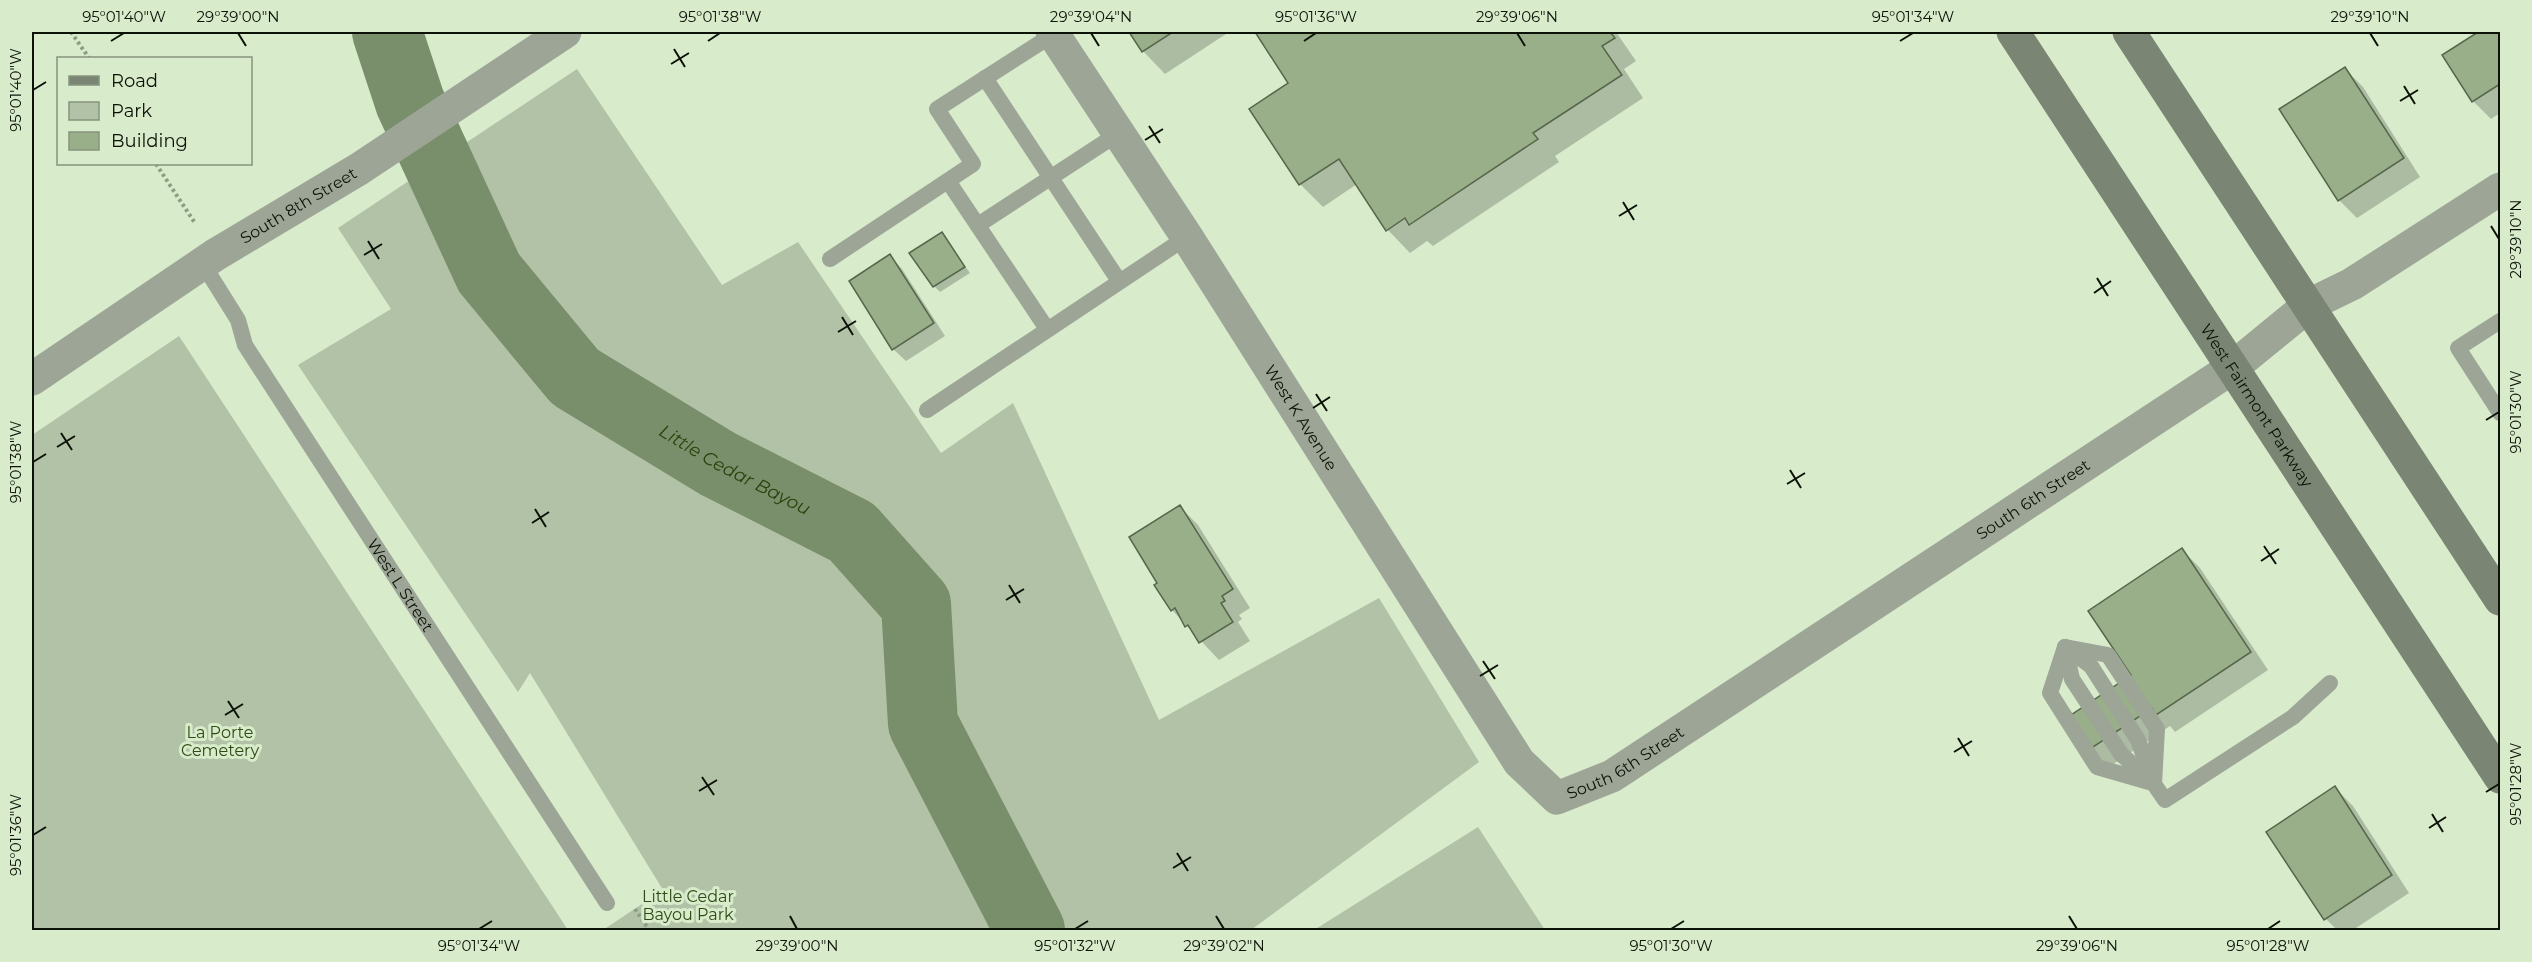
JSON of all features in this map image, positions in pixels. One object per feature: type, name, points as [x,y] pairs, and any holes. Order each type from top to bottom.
[{"type":"main road","name":"West Fairmont Parkway","points":[[2013,32],[2500,777]]},
{"type":"main road","points":[[2129,32],[2500,599]]},
{"type":"street","name":"South 8th Street","points":[[32,380],[203,264],[359,169],[565,32]]},
{"type":"street","name":"West K Avenue","points":[[1053,33],[1187,237],[1520,762],[1557,798]]},
{"type":"street","name":"South 6th Street","points":[[1557,798],[1612,776],[2232,368],[2309,305],[2352,284],[2500,189]]},
{"type":"lane","points":[[830,259],[973,164],[937,110],[1053,33]]},
{"type":"lane","points":[[985,78],[1119,281]]},
{"type":"lane","points":[[978,225],[1119,134]]},
{"type":"lane","points":[[948,181],[1047,329]]},
{"type":"lane","points":[[927,410],[1187,237]]},
{"type":"lane","name":"West L Street","points":[[203,264],[238,320],[245,345],[607,903]]},
{"type":"lane","points":[[2500,321],[2458,348],[2500,413]]},
{"type":"lane","points":[[2065,647],[2072,679],[2121,754],[2154,784],[2165,800],[2293,717],[2330,683]]},
{"type":"lane","points":[[2065,647],[2108,655],[2157,729],[2154,784]]},
{"type":"lane","points":[[2065,647],[2050,693],[2091,758],[2097,767],[2154,784]]},
{"type":"path","points":[[71,32],[88,57]]},
{"type":"green space","name":"Little Cedar Bayou Park","points":[[577,69],[722,285],[798,242],[941,453],[1013,403],[1159,720],[1379,598],[1479,762],[1251,930],[603,930],[663,890],[530,673],[518,692],[298,365],[391,309],[338,228]]},
{"type":"green space","name":"La Porte Cemetery","points":[[179,336],[568,930],[32,930],[32,435]]},
{"type":"green space","points":[[1478,827],[1545,930],[1314,930]]},
{"type":"building","points":[[1129,32],[1173,32],[1142,52]]},
{"type":"building","points":[[1255,32],[1610,32],[1615,38],[1602,46],[1622,75],[1533,133],[1538,139],[1409,225],[1405,218],[1386,231],[1339,159],[1299,185],[1249,109],[1288,83]]},
{"type":"building","points":[[2478,32],[2500,32],[2500,84],[2472,102],[2442,55]]},
{"type":"building","points":[[2345,67],[2404,158],[2338,201],[2279,109]]},
{"type":"building","points":[[942,232],[965,267],[933,287],[909,253]]},
{"type":"building","points":[[890,254],[934,323],[892,350],[849,281]]},
{"type":"building","points":[[1180,505],[1233,589],[1222,596],[1225,601],[1221,603],[1233,622],[1199,643],[1188,625],[1185,627],[1175,608],[1171,611],[1154,585],[1157,583],[1129,537]]},
{"type":"building","points":[[2182,548],[2251,652],[2156,715],[2152,708],[2090,749],[2068,717],[2131,675],[2088,611]]},
{"type":"building","points":[[2335,786],[2392,875],[2324,920],[2266,832]]},
{"type":"waterway","name":"Little Cedar Bayou","points":[[387,32],[410,102],[489,273],[575,377],[718,464],[852,532],[916,604],[923,724],[1030,930]]}]
